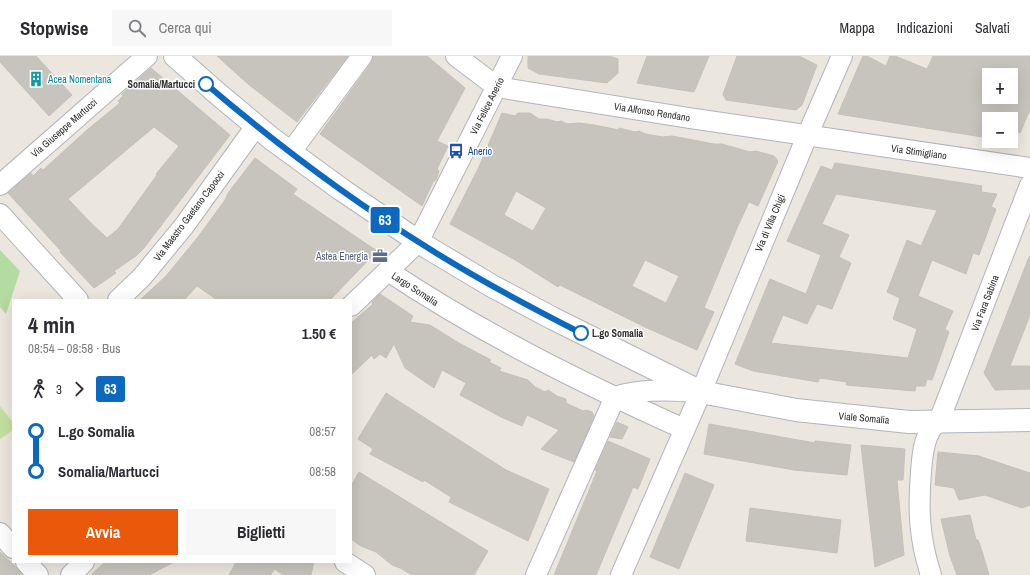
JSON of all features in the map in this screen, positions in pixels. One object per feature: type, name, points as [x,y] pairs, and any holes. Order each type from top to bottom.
[{"type":"main road","points":[[175,56],[256,126],[342,190],[418,242],[552,318],[701,392]]},
{"type":"main road","name":"Viale Somalia","points":[[701,392],[776,407],[834,415],[909,422],[1030,420]]},
{"type":"street","name":"Via Giuseppe Martucci","points":[[0,185],[147,56]]},
{"type":"street","points":[[290,152],[362,56]]},
{"type":"street","points":[[456,56],[497,87]]},
{"type":"street","name":"Via Felice Anerio","points":[[418,242],[512,56]]},
{"type":"street","name":"Via di Villa Chigi","points":[[701,392],[807,136],[842,56]]},
{"type":"street","name":"Via Alfonso Rendano","points":[[497,87],[807,136]]},
{"type":"street","name":"Via Maestro Gaetano Capocci","points":[[119,299],[142,277],[184,226],[256,126]]},
{"type":"street","name":"Via Stimigliano","points":[[807,136],[1030,168]]},
{"type":"street","name":"Via Fara Sabina","points":[[931,575],[922,539],[919,518],[921,467],[925,444],[929,432],[939,422],[1030,185]]},
{"type":"street","points":[[0,214],[77,299]]},
{"type":"street","name":"Largo Somalia","points":[[418,242],[388,270],[431,300],[491,334],[615,397],[684,429]]},
{"type":"street","points":[[352,305],[388,270]]},
{"type":"street","points":[[536,575],[615,397],[626,394],[663,390],[701,392],[621,575]]},
{"type":"street","points":[[0,533],[12,547]]},
{"type":"street","points":[[27,563],[38,575]]},
{"type":"street","points":[[71,575],[83,563]]},
{"type":"street","points":[[347,563],[365,575]]},
{"type":"green space","points":[[0,250],[20,271],[6,314],[0,307]]},
{"type":"green space","points":[[0,406],[12,422],[12,431],[0,439]]},
{"type":"building","name":"Acea Nomentana","points":[[0,56],[36,56],[72,95],[49,116],[0,62]]},
{"type":"building","points":[[217,56],[348,56],[297,122],[248,84]]},
{"type":"building","points":[[373,56],[427,56],[465,88],[437,141],[448,146],[437,169],[439,171],[436,180],[433,182],[422,206],[320,134],[371,63]]},
{"type":"building","points":[[528,56],[609,56],[618,59],[618,73],[607,83],[539,74],[528,68]]},
{"type":"building","points":[[647,56],[709,56],[694,92],[637,83]]},
{"type":"building","points":[[737,56],[799,56],[817,65],[802,105],[796,110],[726,100],[723,94]]},
{"type":"building","points":[[863,56],[867,56],[886,66],[890,56],[895,56],[927,69],[933,56],[1030,56],[1030,110],[1020,133],[1018,132],[1018,112],[982,112],[982,137],[838,114]]},
{"type":"building","points":[[151,68],[230,135],[144,248],[136,256],[114,271],[116,273],[94,288],[8,193],[31,173],[33,176],[41,168],[43,170],[87,130],[120,103],[118,101],[123,96],[122,94]],"holes":[[[154,127],[179,146],[156,174],[157,175],[118,229],[107,238],[68,199]]]},
{"type":"building","points":[[502,113],[515,116],[518,113],[530,113],[539,119],[547,119],[557,122],[561,121],[567,124],[579,123],[619,130],[619,128],[663,137],[672,136],[714,144],[722,144],[750,152],[756,151],[774,156],[778,161],[758,206],[749,202],[737,228],[704,308],[714,312],[697,350],[647,328],[560,285],[558,287],[517,261],[450,224],[478,169]],"holes":[[[516,191],[546,208],[533,231],[504,215]],[[645,260],[679,276],[666,303],[632,286]]]},
{"type":"building","points":[[255,158],[297,189],[293,194],[377,251],[331,299],[216,299],[197,286],[185,299],[141,299],[166,276],[198,237],[225,200],[228,193]]},
{"type":"building","points":[[835,163],[982,186],[981,192],[997,194],[991,207],[996,209],[979,255],[973,253],[966,274],[932,260],[918,296],[953,311],[945,329],[949,332],[932,380],[927,379],[925,386],[916,386],[915,391],[846,385],[847,382],[820,378],[818,382],[753,371],[735,364],[770,279],[806,294],[821,255],[787,241],[821,166],[832,170]],"holes":[[[836,194],[937,210],[921,246],[907,240],[887,292],[900,298],[893,319],[917,329],[908,358],[771,343],[783,315],[807,324],[817,304],[832,309],[851,263],[839,257],[849,235],[822,224]]]},
{"type":"building","points":[[1029,257],[1030,315],[1010,366],[1030,366],[1030,389],[995,390],[984,373]]},
{"type":"building","points":[[380,294],[413,316],[410,322],[430,325],[457,342],[491,360],[489,362],[501,368],[499,371],[528,380],[535,387],[545,392],[548,390],[557,396],[566,399],[566,403],[583,411],[586,410],[592,412],[594,416],[574,462],[541,449],[559,430],[527,415],[522,426],[501,417],[460,395],[466,383],[442,370],[434,388],[405,368],[394,344],[386,358],[380,354],[374,359],[372,355],[352,374],[352,322],[373,304],[372,302]]},
{"type":"building","points":[[386,393],[506,470],[549,489],[528,541],[449,502],[451,497],[424,480],[423,482],[370,454],[373,449],[358,439]]},
{"type":"building","points":[[617,422],[628,427],[622,439],[610,437]]},
{"type":"building","points":[[709,424],[815,443],[815,441],[851,445],[847,475],[794,470],[704,454]]},
{"type":"building","points":[[608,441],[650,459],[638,489],[633,487],[596,575],[554,575],[597,471],[595,470]]},
{"type":"building","points":[[861,445],[905,449],[903,480],[897,480],[904,555],[875,567]]},
{"type":"building","points":[[938,452],[979,456],[1030,473],[1030,505],[1022,508],[985,495],[959,500],[954,488],[935,485]]},
{"type":"building","points":[[359,472],[488,551],[474,575],[412,575],[392,565],[376,552],[361,546],[352,540],[352,484]]},
{"type":"building","points":[[685,473],[714,485],[679,569],[650,557]]},
{"type":"building","points":[[750,508],[841,520],[837,553],[746,541]]},
{"type":"building","points":[[970,515],[976,540],[978,540],[981,548],[989,575],[957,575],[950,556],[941,519]]},
{"type":"building","points":[[0,552],[17,568],[22,575],[0,575]]},
{"type":"building","points":[[104,563],[172,563],[149,575],[91,575]]},
{"type":"building","points":[[235,563],[314,563],[311,575],[283,575],[275,569],[270,575],[229,575]]},
{"type":"bus line","name":"63","points":[[206,84],[272,139],[394,226],[492,286],[581,333]]},
{"type":"place","name":"Acea Nomentana","points":[[36,79]]},
{"type":"place","name":"Somalia/Martucci","points":[[206,84]]},
{"type":"place","name":"Anerio","points":[[456,151]]},
{"type":"place","name":"Astea Energia","points":[[380,256]]},
{"type":"place","name":"L.go Somalia","points":[[581,333]]}]
